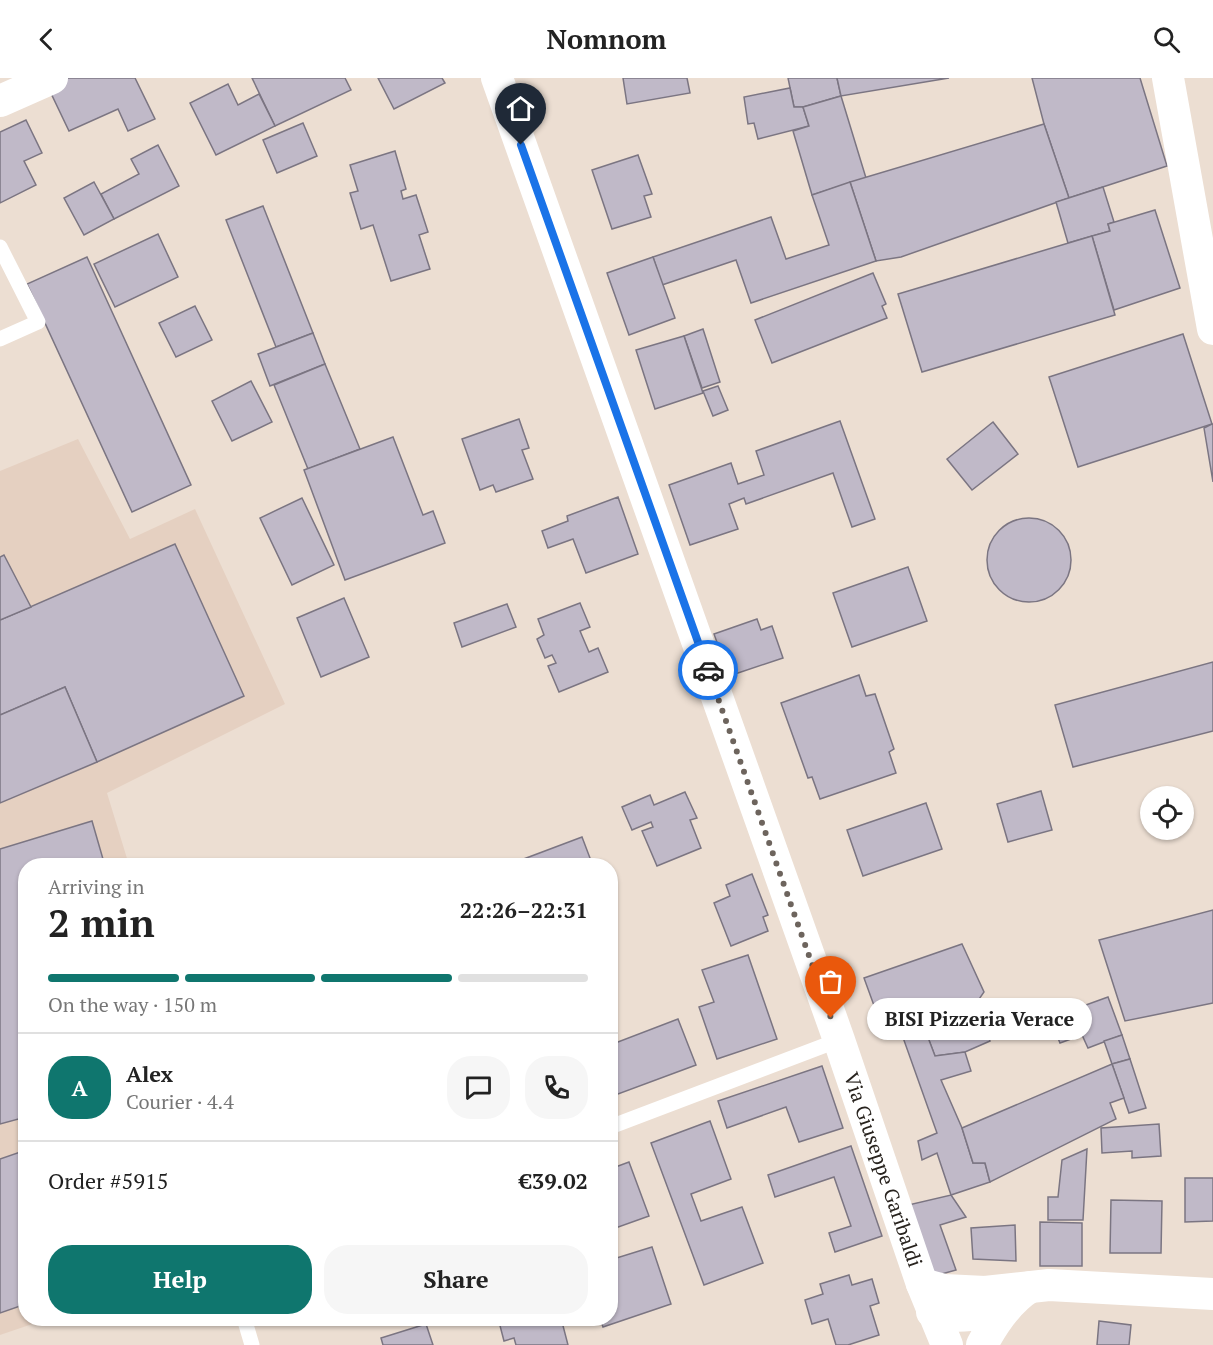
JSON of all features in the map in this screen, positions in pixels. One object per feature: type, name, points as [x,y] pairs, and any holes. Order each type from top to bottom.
[{"type":"street","points":[[0,101],[52,78]]},
{"type":"street","name":"Via Giuseppe Garibaldi","points":[[497,78],[839,1040],[927,1298],[947,1345]]},
{"type":"street","points":[[1168,78],[1213,329]]},
{"type":"street","points":[[1007,1307],[983,1314],[944,1316],[927,1298],[944,1290],[985,1292],[1049,1285],[1213,1294]]},
{"type":"street","points":[[982,1345],[995,1321],[1015,1298],[1030,1287]]},
{"type":"lane","points":[[0,247],[38,321],[0,339]]},
{"type":"lane","points":[[618,1124],[839,1040]]},
{"type":"lane","points":[[246,1326],[252,1345]]},
{"type":"shaded area","points":[[78,439],[130,539],[195,509],[285,704],[107,793],[127,858],[18,858],[18,1326],[26,1326],[0,1335],[0,471]]},
{"type":"building","points":[[66,78],[135,78],[155,119],[128,131],[118,109],[69,131],[48,87]]},
{"type":"building","points":[[252,78],[345,78],[351,90],[275,126]]},
{"type":"building","points":[[378,78],[442,78],[445,83],[394,109]]},
{"type":"building","points":[[623,78],[687,78],[690,93],[627,104]]},
{"type":"building","points":[[788,78],[837,78],[841,96],[803,107],[794,107]]},
{"type":"building","points":[[837,78],[949,78],[841,96]]},
{"type":"building","points":[[1032,78],[1140,78],[1167,166],[1069,198],[1044,124]]},
{"type":"building","points":[[228,84],[238,105],[259,94],[275,126],[216,155],[190,103]]},
{"type":"building","points":[[790,88],[794,107],[803,107],[809,126],[758,139],[754,123],[748,124],[744,97]]},
{"type":"building","points":[[841,96],[866,178],[812,195],[793,131],[809,126],[803,107]]},
{"type":"building","points":[[26,120],[42,153],[24,161],[36,185],[0,203],[0,132]]},
{"type":"building","points":[[303,123],[317,156],[277,173],[263,140]]},
{"type":"building","points":[[1044,124],[1069,198],[901,257],[876,261],[850,182]]},
{"type":"building","points":[[158,145],[179,186],[114,219],[101,194],[139,174],[131,159]]},
{"type":"building","points":[[395,151],[406,189],[401,191],[403,199],[416,195],[428,232],[419,235],[430,269],[391,281],[373,225],[361,229],[350,193],[358,191],[350,165]]},
{"type":"building","points":[[638,155],[652,194],[644,196],[651,217],[612,229],[592,170]]},
{"type":"building","points":[[94,182],[114,219],[84,235],[64,198]]},
{"type":"building","points":[[850,182],[876,261],[751,303],[736,260],[662,285],[653,257],[771,217],[786,259],[829,245],[812,195]]},
{"type":"building","points":[[1103,187],[1114,222],[1108,224],[1110,231],[1068,243],[1056,202]]},
{"type":"building","points":[[263,206],[313,333],[276,347],[226,220]]},
{"type":"building","points":[[1155,210],[1180,288],[1114,310],[1092,236],[1110,231],[1108,224]]},
{"type":"building","points":[[158,234],[178,277],[115,307],[94,264]]},
{"type":"building","points":[[1092,236],[1115,315],[922,372],[898,294]]},
{"type":"building","points":[[87,257],[191,485],[132,512],[27,284]]},
{"type":"building","points":[[653,257],[675,318],[629,335],[607,273]]},
{"type":"building","points":[[873,273],[886,304],[882,306],[887,318],[772,363],[755,320]]},
{"type":"building","points":[[195,306],[212,340],[176,357],[159,323]]},
{"type":"building","points":[[703,329],[720,382],[702,388],[684,336]]},
{"type":"building","points":[[313,333],[325,364],[270,386],[258,354]]},
{"type":"building","points":[[1183,334],[1212,424],[1078,467],[1049,377]]},
{"type":"building","points":[[684,336],[703,393],[655,409],[636,350]]},
{"type":"building","points":[[325,364],[360,449],[308,469],[274,385]]},
{"type":"building","points":[[251,381],[272,422],[232,441],[212,401]]},
{"type":"building","points":[[718,386],[728,410],[713,416],[703,391]]},
{"type":"building","points":[[519,419],[529,448],[522,450],[533,479],[496,492],[493,485],[480,490],[462,439]]},
{"type":"building","points":[[840,421],[875,519],[852,527],[833,473],[746,504],[744,498],[729,504],[738,529],[690,545],[669,485],[731,463],[738,484],[764,475],[756,451]]},
{"type":"building","points":[[993,422],[1018,454],[972,490],[947,459]]},
{"type":"building","points":[[1213,424],[1213,482],[1204,428]]},
{"type":"building","points":[[393,437],[423,515],[433,511],[445,543],[345,580],[304,470]]},
{"type":"building","points":[[618,497],[638,554],[586,573],[573,539],[548,548],[542,531],[568,521],[567,516]]},
{"type":"building","points":[[302,498],[334,565],[292,585],[260,518]]},
{"type":"building","points":[[1029,518],[1045,521],[1059,530],[1068,544],[1071,560],[1068,576],[1059,590],[1045,599],[1029,602],[1013,599],[999,590],[990,576],[987,560],[990,544],[999,530],[1013,521]]},
{"type":"building","points":[[175,544],[244,696],[97,762],[65,687],[0,715],[0,620]]},
{"type":"building","points":[[4,555],[31,607],[0,620],[0,557]]},
{"type":"building","points":[[908,567],[927,621],[852,647],[833,593]]},
{"type":"building","points":[[344,598],[369,657],[321,677],[297,618]]},
{"type":"building","points":[[580,603],[590,627],[580,631],[589,652],[598,648],[608,672],[559,692],[548,666],[556,663],[552,655],[545,658],[537,639],[544,635],[538,619]]},
{"type":"building","points":[[507,604],[516,627],[462,647],[454,623]]},
{"type":"building","points":[[757,619],[761,630],[772,626],[783,658],[729,676],[714,634]]},
{"type":"building","points":[[1213,662],[1213,731],[1073,767],[1055,705]]},
{"type":"building","points":[[859,675],[866,696],[875,694],[894,749],[889,752],[896,773],[820,799],[812,777],[808,778],[781,703]]},
{"type":"building","points":[[65,687],[97,762],[0,803],[0,715]]},
{"type":"building","points":[[1041,791],[1052,830],[1008,842],[997,804]]},
{"type":"building","points":[[685,792],[697,818],[690,820],[701,848],[657,866],[642,831],[653,827],[651,822],[632,830],[622,807],[650,795],[654,805]]},
{"type":"building","points":[[926,803],[942,849],[863,876],[847,830]]},
{"type":"building","points":[[92,821],[103,858],[18,858],[18,1119],[0,1124],[0,849]]},
{"type":"building","points":[[582,837],[590,858],[526,858]]},
{"type":"building","points":[[752,874],[768,915],[763,917],[768,931],[731,946],[714,903],[730,896],[726,885]]},
{"type":"building","points":[[1213,910],[1213,1003],[1125,1021],[1099,940]]},
{"type":"building","points":[[962,944],[984,992],[977,1002],[990,1041],[965,1052],[935,1056],[918,1011],[895,1015],[880,1022],[864,978]]},
{"type":"building","points":[[748,955],[777,1039],[717,1059],[699,1007],[714,1002],[702,970]]},
{"type":"building","points":[[1108,997],[1122,1035],[1088,1048],[1082,1035],[1060,1043],[1050,1018]]},
{"type":"building","points":[[918,1011],[935,1056],[965,1052],[971,1071],[941,1080],[962,1128],[973,1163],[985,1163],[990,1182],[951,1195],[937,1153],[922,1160],[918,1141],[937,1133],[895,1015]]},
{"type":"building","points":[[678,1019],[696,1065],[618,1094],[618,1042]]},
{"type":"building","points":[[1122,1035],[1130,1059],[1112,1064],[1104,1041]]},
{"type":"building","points":[[1130,1059],[1146,1108],[1129,1113],[1112,1064]]},
{"type":"building","points":[[1112,1064],[1124,1098],[1110,1103],[1116,1119],[990,1182],[985,1163],[973,1163],[962,1128]]},
{"type":"building","points":[[822,1066],[843,1128],[799,1142],[786,1107],[727,1128],[718,1101]]},
{"type":"building","points":[[710,1121],[731,1179],[691,1194],[701,1221],[742,1207],[763,1263],[704,1285],[651,1143]]},
{"type":"building","points":[[1159,1124],[1161,1156],[1132,1158],[1132,1151],[1102,1153],[1101,1128]]},
{"type":"building","points":[[851,1146],[882,1236],[835,1252],[829,1233],[851,1226],[834,1177],[775,1197],[768,1175]]},
{"type":"building","points":[[1087,1149],[1083,1220],[1048,1220],[1048,1197],[1058,1197],[1062,1160]]},
{"type":"building","points":[[18,1153],[18,1307],[0,1313],[0,1159]]},
{"type":"building","points":[[629,1162],[649,1216],[618,1227],[618,1166]]},
{"type":"building","points":[[1185,1178],[1213,1178],[1213,1221],[1185,1222]]},
{"type":"building","points":[[951,1195],[966,1217],[940,1225],[956,1270],[927,1278],[904,1206]]},
{"type":"building","points":[[1111,1200],[1162,1201],[1161,1253],[1110,1253]]},
{"type":"building","points":[[1040,1222],[1082,1223],[1082,1266],[1040,1266]]},
{"type":"building","points":[[1015,1225],[1016,1261],[973,1259],[971,1228]]},
{"type":"building","points":[[652,1247],[671,1304],[618,1322],[618,1258]]},
{"type":"building","points":[[849,1275],[852,1285],[872,1279],[879,1303],[870,1306],[879,1335],[848,1345],[836,1345],[828,1319],[812,1324],[805,1300],[823,1294],[820,1284]]},
{"type":"building","points":[[1099,1321],[1131,1325],[1129,1345],[1097,1345]]},
{"type":"building","points":[[420,1326],[427,1326],[433,1345],[383,1345],[381,1338]]},
{"type":"building","points":[[500,1326],[563,1326],[568,1345],[516,1345],[514,1338],[504,1341]]},
{"type":"way so far","points":[[708,670],[831,1018]]},
{"type":"place","name":"BISI Pizzeria Verace","points":[[831,1018]]},
{"type":"route","points":[[521,145],[708,670]]}]
